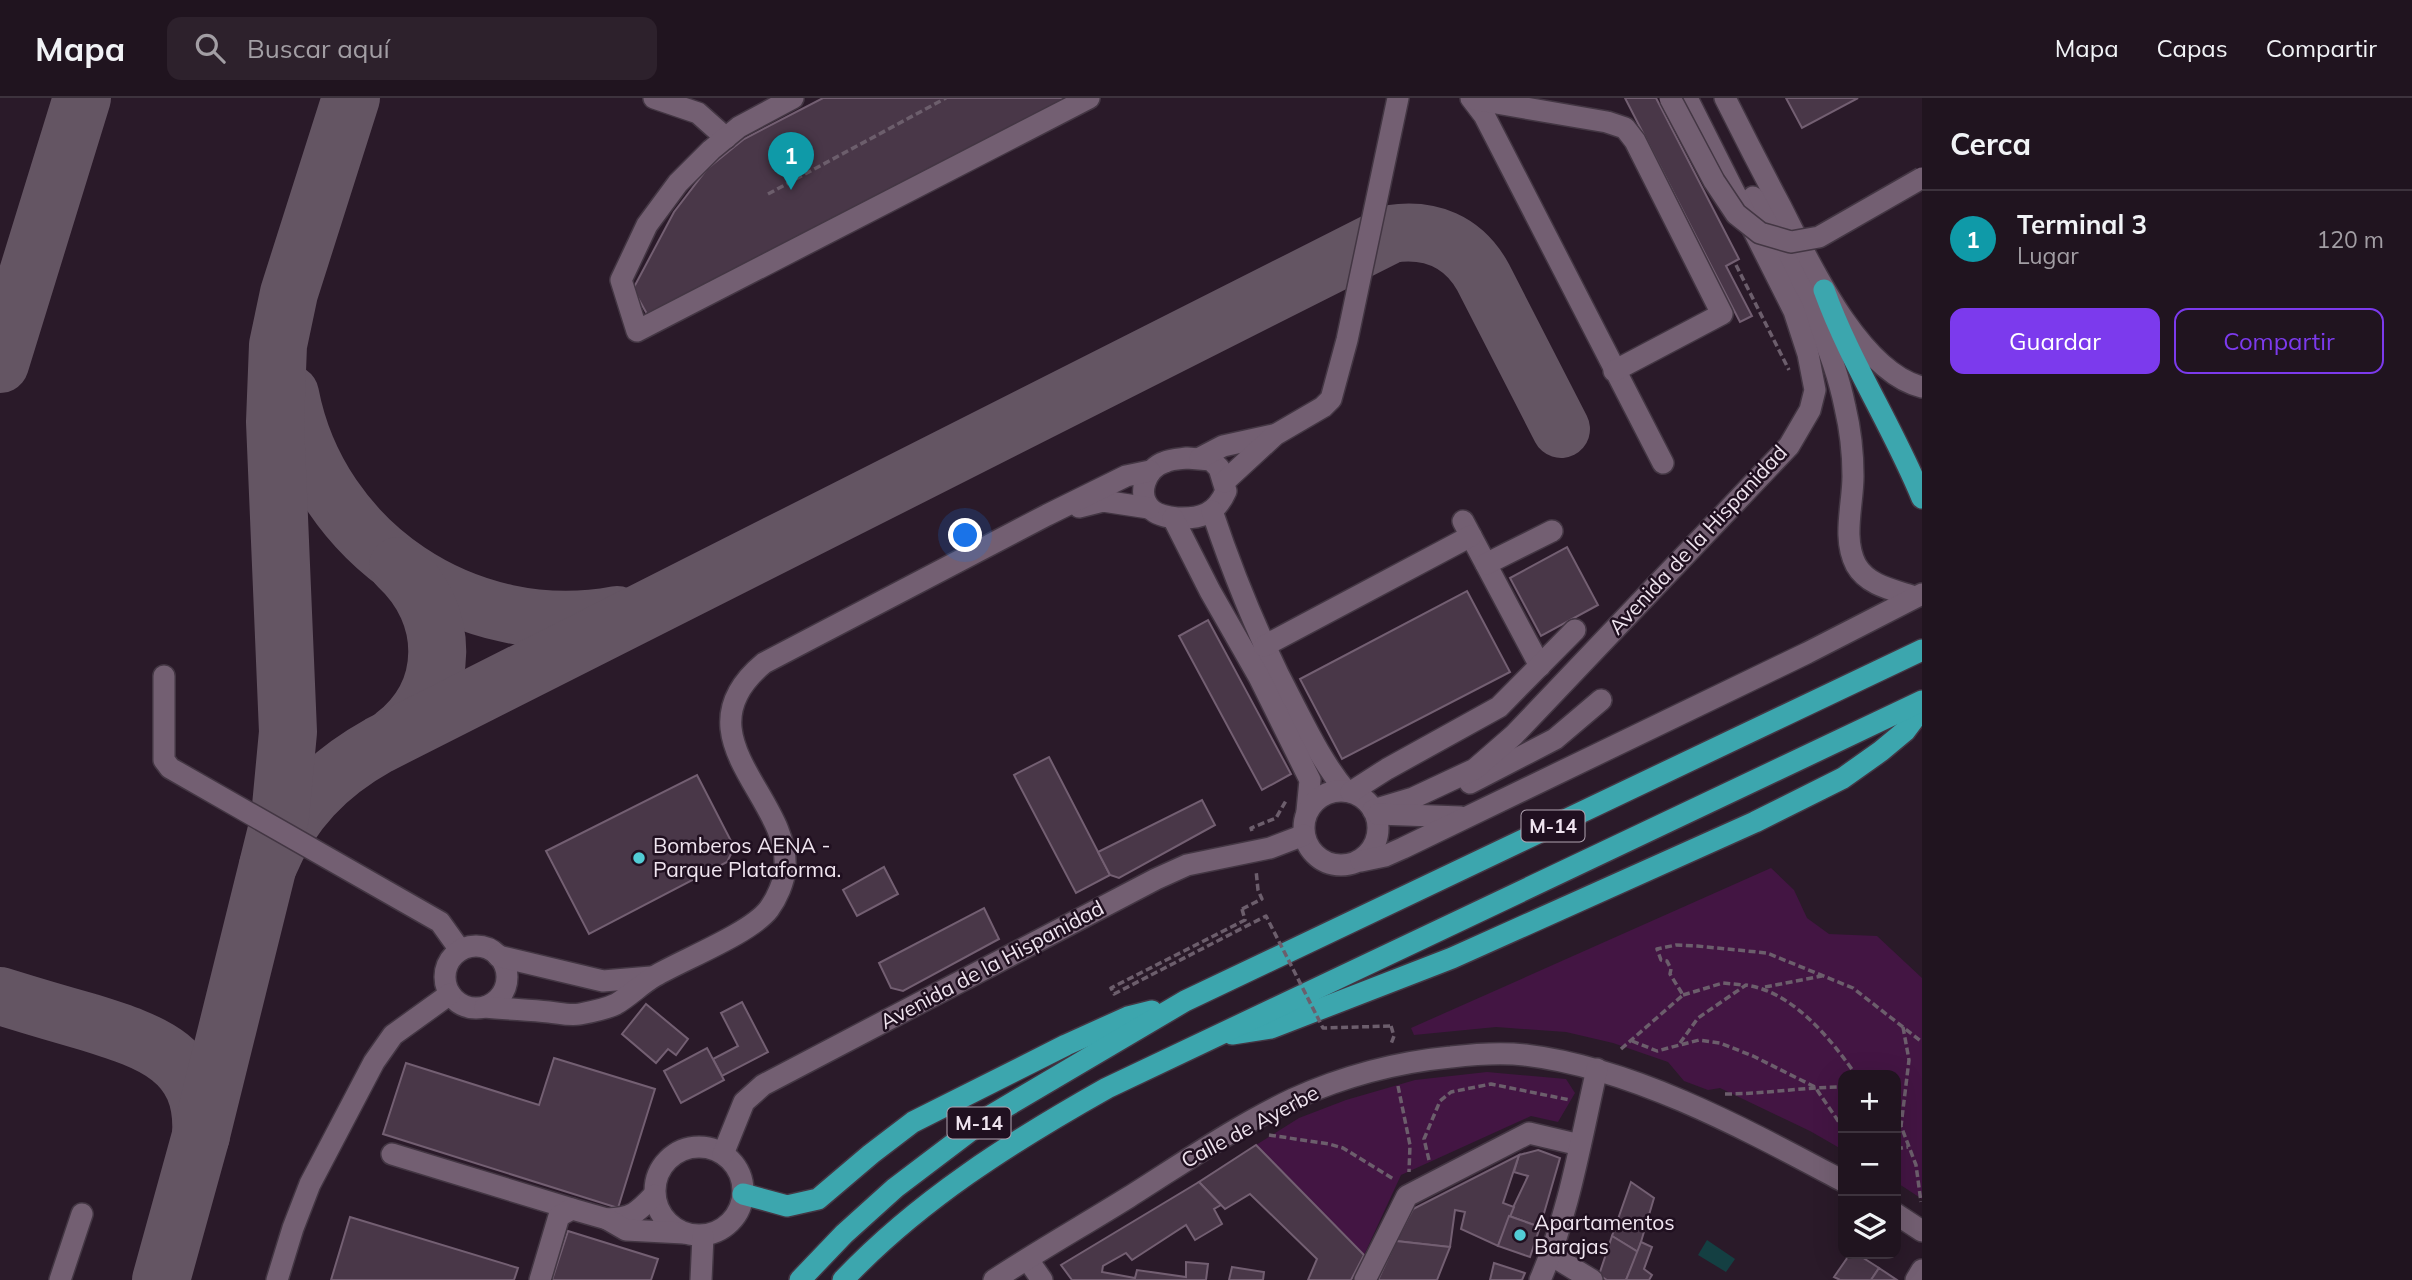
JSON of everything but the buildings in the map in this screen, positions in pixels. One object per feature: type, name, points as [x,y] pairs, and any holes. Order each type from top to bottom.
[{"type":"highway","points":[[1824,290],[1837,326],[1905,458],[1922,498]]},
{"type":"highway","name":"M-14","points":[[800,1280],[894,1188],[990,1116],[1185,1002],[1922,650]]},
{"type":"highway","name":"M-14","points":[[843,1280],[864,1257],[914,1214],[981,1163],[1107,1088],[1922,701]]},
{"type":"highway","points":[[1209,1038],[1271,1028],[1452,958],[1744,827],[1843,778],[1905,731],[1922,708]]},
{"type":"highway","points":[[743,1194],[787,1206],[818,1199],[913,1122],[1128,1017],[1185,1002]]},
{"type":"street","points":[[654,98],[698,113],[726,138]]},
{"type":"street","points":[[793,98],[739,127],[726,138],[678,183],[647,225],[621,280],[637,331],[1089,98]]},
{"type":"street","points":[[1224,482],[1275,435],[1323,407],[1331,399],[1347,340],[1398,98]]},
{"type":"street","points":[[1472,98],[1607,122],[1625,128],[1635,141],[1722,314],[1614,371]]},
{"type":"street","points":[[1472,98],[1498,142],[1663,463]]},
{"type":"street","points":[[1670,98],[1714,181],[1736,214],[1760,233],[1791,242],[1819,237],[1922,178]]},
{"type":"street","name":"Avenida de la Hispanidad","points":[[1416,807],[1475,769],[1514,735],[1789,446],[1810,410],[1815,390],[1808,354],[1794,311],[1687,98]]},
{"type":"street","points":[[1703,98],[1796,277],[1826,343],[1845,407],[1853,474],[1849,537],[1851,554],[1870,582],[1919,595]]},
{"type":"street","points":[[1725,98],[1824,290],[1863,344],[1879,360],[1897,376],[1922,387]]},
{"type":"street","points":[[1200,458],[1223,446],[1275,435]]},
{"type":"street","points":[[653,977],[603,981],[498,956],[480,946],[460,950],[447,966],[445,976],[450,994],[466,1007],[577,1015],[615,1004],[653,977],[752,925],[769,909],[782,882],[785,853],[779,834],[737,754],[732,735],[732,713],[748,676],[764,663],[1047,515],[1126,476],[1150,471],[1164,462],[1200,458],[1211,460],[1219,468],[1226,491],[1221,502],[1212,511],[1196,518],[1160,516],[1149,508],[1103,501],[1047,515]]},
{"type":"street","points":[[1149,508],[1143,495],[1150,471]]},
{"type":"street","points":[[1173,518],[1210,591],[1259,677],[1310,780],[1304,823],[1304,835],[1309,848],[1319,859],[1332,865],[1347,866],[1371,852],[1377,840],[1378,827],[1374,812],[1365,800],[1349,792],[1328,770],[1265,646],[1234,577],[1212,511]]},
{"type":"street","points":[[1265,646],[1467,528],[1540,666]]},
{"type":"street","points":[[1486,564],[1552,531]]},
{"type":"street","name":"Avenida de la Hispanidad","points":[[1361,860],[1385,856],[1404,848],[1807,653],[1919,595]]},
{"type":"street","points":[[1307,811],[1324,795],[1335,791],[1349,792],[1499,707],[1575,630]]},
{"type":"street","points":[[164,676],[164,760],[170,768],[440,922],[460,950]]},
{"type":"street","points":[[1404,848],[1416,807],[1547,744],[1601,700]]},
{"type":"street","name":"Avenida de la Hispanidad","points":[[1374,812],[1416,807],[1465,817]]},
{"type":"street","name":"Avenida de la Hispanidad","points":[[723,1154],[744,1102],[763,1085],[1156,879],[1187,865],[1270,848],[1304,835]]},
{"type":"street","points":[[485,1007],[502,995],[506,985],[507,975],[498,956]]},
{"type":"street","points":[[277,1280],[310,1184],[373,1062],[393,1035],[450,994]]},
{"type":"street","name":"Calle de Ayerbe","points":[[994,1280],[1223,1138],[1292,1100],[1322,1088],[1424,1059],[1489,1052],[1526,1055],[1597,1069],[1635,1082],[1762,1138],[1838,1178]]},
{"type":"street","points":[[1540,1280],[1551,1255],[1597,1069]]},
{"type":"street","points":[[1365,1280],[1406,1188],[1529,1133],[1580,1145]]},
{"type":"street","points":[[392,1154],[607,1219],[626,1230],[693,1234],[718,1231],[731,1222],[739,1209],[743,1194],[741,1179],[734,1165],[723,1154],[710,1149],[696,1147],[670,1157],[661,1167],[656,1181],[654,1195],[659,1211],[669,1224],[693,1234]]},
{"type":"street","points":[[607,1219],[628,1218],[654,1195]]},
{"type":"street","points":[[540,1280],[559,1216],[572,1209]]},
{"type":"street","points":[[60,1280],[82,1213]]},
{"type":"street","points":[[1901,1217],[1922,1231]]},
{"type":"street","points":[[693,1234],[701,1280]]},
{"type":"street","points":[[1551,1255],[1592,1280]]},
{"type":"street","points":[[1028,1260],[1042,1280]]},
{"type":"street","points":[[1916,1280],[1922,1270]]},
{"type":"path","points":[[768,194],[946,98]]},
{"type":"path","points":[[1242,908],[1245,920],[1111,988],[1114,995],[1266,916],[1323,1028],[1391,1026],[1394,1036]]},
{"type":"path","points":[[1683,995],[1670,974],[1667,961],[1661,960],[1657,949],[1676,945],[1767,953],[1853,988],[1922,1042]]},
{"type":"path","points":[[1763,988],[1823,976]]},
{"type":"path","points":[[1621,1049],[1683,995],[1723,984],[1745,985],[1763,988],[1788,1002],[1814,1024],[1852,1070]]},
{"type":"path","points":[[1679,1045],[1698,1018],[1745,985]]},
{"type":"path","points":[[1901,1119],[1909,1060],[1903,1025]]},
{"type":"path","points":[[1632,1041],[1657,1051],[1699,1040],[1720,1043],[1815,1087],[1838,1121]]},
{"type":"path","points":[[1256,1120],[1269,1135],[1343,1148],[1406,1188],[1410,1145],[1394,1066]]},
{"type":"path","points":[[1434,1169],[1428,1158],[1424,1139],[1440,1101],[1451,1092],[1491,1084],[1580,1103]]},
{"type":"path","points":[[1725,1094],[1763,1094],[1815,1087],[1838,1087]]},
{"type":"path","points":[[1901,1129],[1916,1165],[1921,1202]]},
{"type":"path","points":[[1901,1148],[1908,1147]]},
{"type":"shaded area","points":[[1771,868],[1794,890],[1807,918],[1829,934],[1877,936],[1922,978],[1922,1199],[1901,1185],[1901,1070],[1838,1070],[1838,1147],[1720,1088],[1708,1090],[1684,1081],[1668,1062],[1613,1043],[1566,1032],[1496,1027],[1414,1035],[1411,1028]]},
{"type":"shaded area","points":[[1487,1072],[1566,1079],[1575,1093],[1558,1122],[1531,1116],[1401,1175],[1364,1255],[1256,1145],[1299,1118],[1346,1100],[1415,1080]]},
{"type":"shaded area","points":[[1707,1240],[1735,1259],[1726,1272],[1698,1255]]},
{"type":"taxiway","points":[[0,364],[82,98]]},
{"type":"taxiway","points":[[161,1280],[200,1139],[280,817],[288,732],[275,422],[278,345],[289,293],[351,98]]},
{"type":"taxiway","points":[[268,866],[288,828],[313,796],[343,768],[379,745],[1391,234],[1432,235],[1466,254],[1483,277],[1561,429]]},
{"type":"taxiway","points":[[290,394],[306,448],[332,496],[367,538],[408,572],[456,597],[507,614],[561,620],[617,615]]},
{"type":"taxiway","points":[[394,736],[413,718],[426,697],[434,675],[437,652],[435,629],[427,606],[415,585],[398,566]]},
{"type":"taxiway","points":[[0,996],[132,1037],[169,1057],[184,1071],[194,1088],[200,1109],[201,1136]]},
{"type":"place","name":"Terminal 3","points":[[791,190]]},
{"type":"place","name":"Bomberos AENA - Parque Plataforma.","points":[[639,858]]},
{"type":"place","name":"Apartamentos Barajas","points":[[1520,1235]]}]
